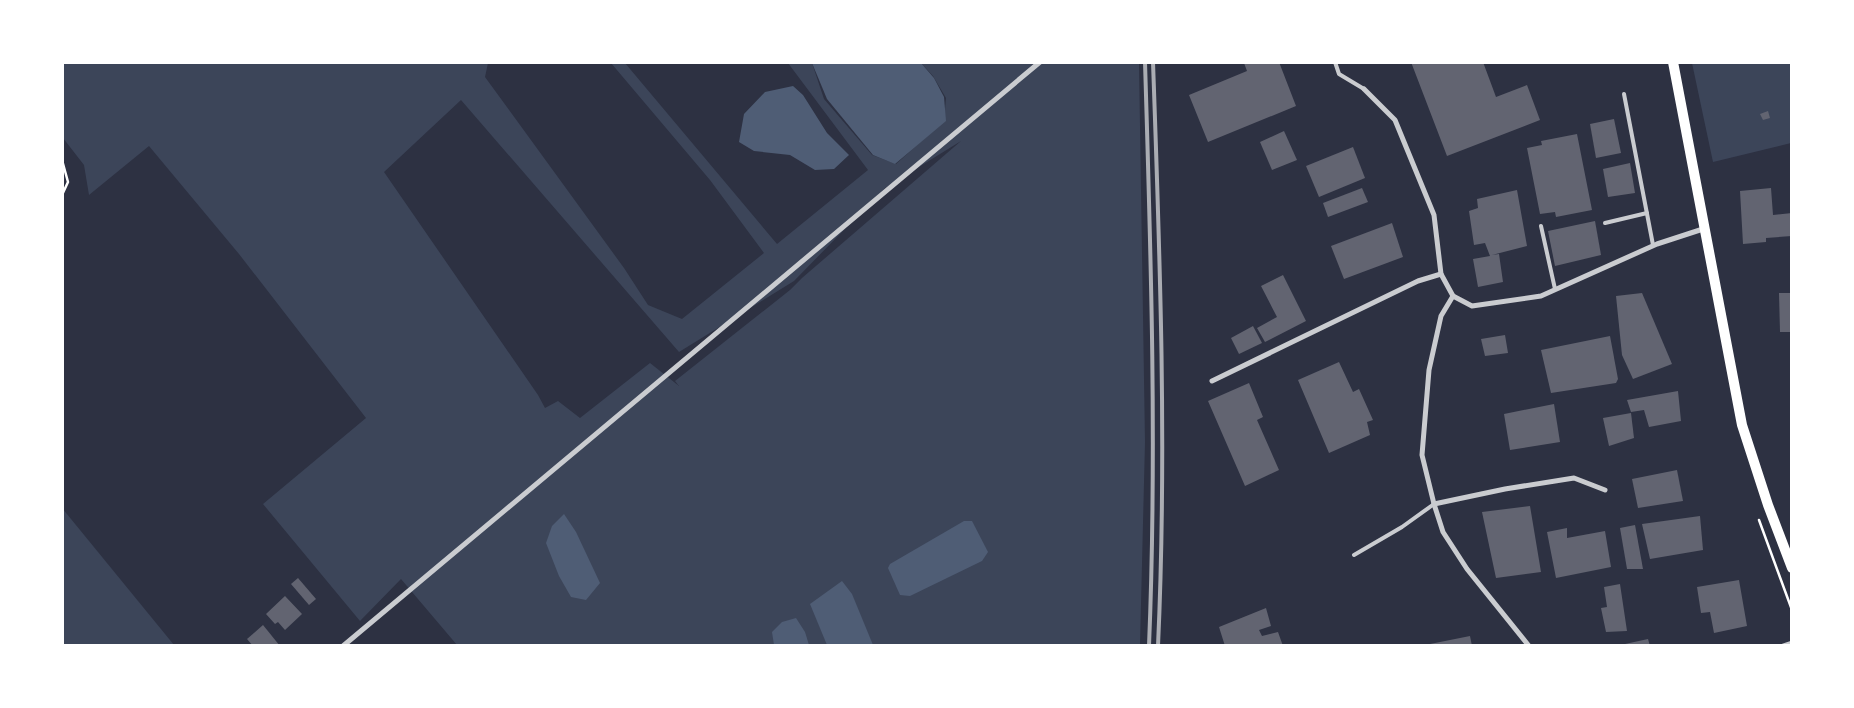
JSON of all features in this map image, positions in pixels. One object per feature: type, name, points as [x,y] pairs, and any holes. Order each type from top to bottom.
[{"type":"main road","points":[[1673,62],[1703,229],[1742,425],[1768,505],[1792,568]]},
{"type":"street","points":[[343,646],[1040,62]]},
{"type":"street","points":[[1364,89],[1395,120],[1434,215],[1441,274],[1453,296],[1472,306],[1541,296],[1653,246],[1703,229]]},
{"type":"street","points":[[1212,381],[1418,280],[1441,274]]},
{"type":"street","points":[[1453,296],[1440,316],[1429,370],[1422,455],[1443,532],[1467,569],[1529,646]]},
{"type":"street","points":[[1434,504],[1505,489],[1574,478],[1605,490]]},
{"type":"street","points":[[1783,646],[1792,643]]},
{"type":"lane","points":[[1335,62],[1339,74],[1364,89]]},
{"type":"lane","points":[[1624,94],[1653,246]]},
{"type":"lane","points":[[1605,223],[1647,213]]},
{"type":"lane","points":[[1541,226],[1555,289]]},
{"type":"lane","points":[[1354,555],[1402,527],[1434,504]]},
{"type":"path","points":[[62,160],[68,182],[62,195]]},
{"type":"shaded area","points":[[62,63],[488,63],[485,77],[624,268],[648,305],[682,319],[764,253],[710,180],[611,63],[625,63],[777,244],[868,170],[788,63],[812,63],[824,99],[872,155],[896,164],[944,121],[946,98],[933,76],[921,63],[1139,63],[1145,442],[1140,645],[457,645],[401,579],[360,621],[263,504],[366,418],[239,254],[149,146],[89,195],[84,165],[63,138]],"holes":[[[461,100],[679,352],[794,281],[885,188],[961,141],[790,290],[675,381],[679,386],[650,363],[580,418],[558,401],[545,408],[538,395],[384,172]]]},
{"type":"shaded area","points":[[812,63],[921,63],[934,78],[944,97],[946,121],[895,164],[873,155],[827,99]]},
{"type":"shaded area","points":[[1692,63],[1791,63],[1791,143],[1713,162]]},
{"type":"shaded area","points":[[793,86],[803,95],[827,133],[849,155],[834,169],[815,170],[790,155],[754,151],[739,142],[744,114],[765,92]]},
{"type":"shaded area","points":[[62,508],[174,645],[63,645]]},
{"type":"shaded area","points":[[564,514],[576,532],[600,583],[586,600],[571,597],[559,576],[546,543],[552,526]]},
{"type":"shaded area","points":[[964,521],[972,521],[988,552],[982,561],[910,596],[900,595],[888,568],[890,564]]},
{"type":"shaded area","points":[[842,581],[852,594],[873,645],[827,645],[810,604]]},
{"type":"shaded area","points":[[796,618],[805,632],[809,645],[774,645],[772,632],[782,622]]},
{"type":"building","points":[[1245,62],[1279,62],[1296,106],[1208,142],[1189,95],[1247,71]]},
{"type":"building","points":[[1411,62],[1483,62],[1496,97],[1527,85],[1540,120],[1447,156]]},
{"type":"building","points":[[1768,111],[1770,118],[1763,120],[1760,114]]},
{"type":"building","points":[[1614,119],[1621,153],[1596,158],[1590,124]]},
{"type":"building","points":[[1284,131],[1297,160],[1272,170],[1260,142]]},
{"type":"building","points":[[1577,134],[1592,210],[1556,217],[1555,212],[1540,214],[1527,148],[1542,145],[1541,141]]},
{"type":"building","points":[[1353,147],[1365,178],[1319,197],[1306,166]]},
{"type":"building","points":[[1630,163],[1635,193],[1608,197],[1603,169]]},
{"type":"building","points":[[1362,188],[1368,202],[1328,217],[1323,203]]},
{"type":"building","points":[[1771,188],[1773,215],[1792,213],[1792,236],[1766,238],[1766,242],[1743,244],[1740,191]]},
{"type":"building","points":[[1517,190],[1527,246],[1492,255],[1499,254],[1503,282],[1478,287],[1473,259],[1490,256],[1485,243],[1474,245],[1469,211],[1478,208],[1477,199]]},
{"type":"building","points":[[1595,221],[1601,255],[1555,266],[1548,231]]},
{"type":"building","points":[[1392,223],[1403,257],[1344,279],[1331,246]]},
{"type":"building","points":[[1283,275],[1306,321],[1265,342],[1257,328],[1277,317],[1261,286]]},
{"type":"building","points":[[1642,293],[1672,364],[1633,379],[1622,355],[1616,296]]},
{"type":"building","points":[[1779,293],[1792,293],[1792,332],[1780,332]]},
{"type":"building","points":[[1253,326],[1262,343],[1239,354],[1231,338]]},
{"type":"building","points":[[1505,335],[1508,353],[1485,356],[1481,339]]},
{"type":"building","points":[[1610,336],[1618,379],[1616,383],[1551,393],[1541,350]]},
{"type":"building","points":[[1339,362],[1353,392],[1359,389],[1373,420],[1367,422],[1370,435],[1329,453],[1298,380]]},
{"type":"building","points":[[1249,383],[1263,417],[1257,420],[1279,470],[1245,486],[1208,401]]},
{"type":"building","points":[[1678,391],[1681,421],[1649,427],[1644,410],[1631,412],[1627,400]]},
{"type":"building","points":[[1554,404],[1560,442],[1510,450],[1504,414]]},
{"type":"building","points":[[1631,413],[1634,438],[1609,446],[1603,418]]},
{"type":"building","points":[[1677,470],[1683,501],[1638,508],[1632,479]]},
{"type":"building","points":[[1530,506],[1541,572],[1496,578],[1482,512]]},
{"type":"building","points":[[1700,516],[1703,550],[1650,559],[1642,524]]},
{"type":"building","points":[[1635,525],[1643,569],[1627,569],[1620,528]]},
{"type":"building","points":[[1567,528],[1567,538],[1605,531],[1611,567],[1556,578],[1547,532]]},
{"type":"building","points":[[298,578],[316,599],[309,605],[291,584]]},
{"type":"building","points":[[1739,580],[1747,626],[1714,633],[1710,612],[1701,613],[1697,587]]},
{"type":"building","points":[[1620,584],[1627,631],[1606,632],[1601,608],[1607,607],[1604,587]]},
{"type":"building","points":[[285,596],[302,614],[285,630],[278,622],[275,624],[266,614]]},
{"type":"building","points":[[1266,608],[1271,626],[1259,630],[1262,636],[1278,632],[1283,646],[1225,646],[1219,627]]},
{"type":"building","points":[[263,625],[280,646],[253,646],[247,639]]},
{"type":"building","points":[[1470,636],[1472,646],[1425,646],[1425,645]]},
{"type":"building","points":[[1648,639],[1650,646],[1626,646],[1625,644]]},
{"type":"railway","points":[[1145,62],[1153,427],[1149,646]]},
{"type":"railway","points":[[1153,62],[1160,281],[1162,427],[1161,573],[1158,646]]}]
